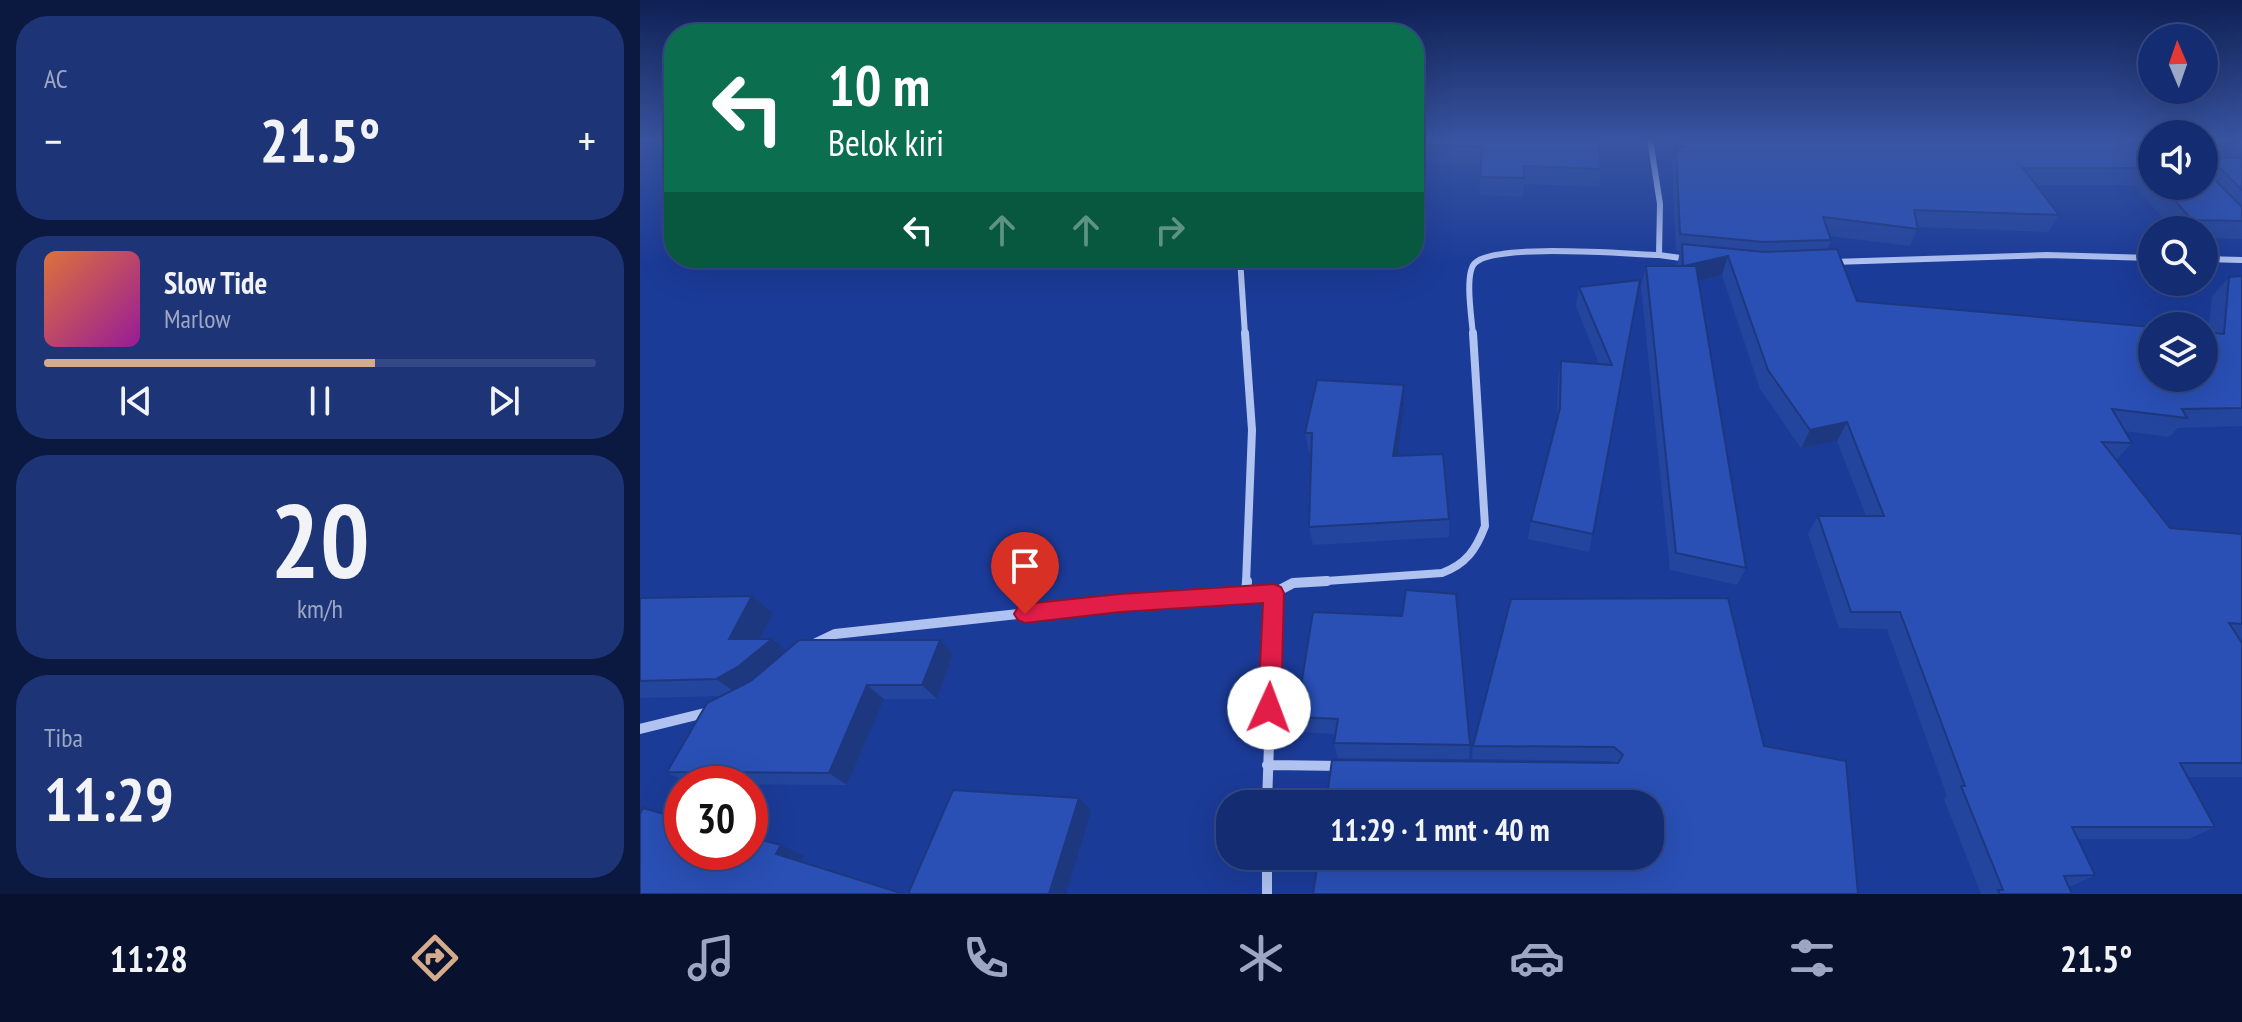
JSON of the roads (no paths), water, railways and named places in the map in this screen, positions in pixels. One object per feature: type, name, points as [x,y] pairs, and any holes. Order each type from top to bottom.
[{"type":"street","points":[[1656,181],[1660,204],[1659,255]]},
{"type":"street","points":[[805,650],[835,634],[1120,603],[1274,593],[1293,583],[1442,573],[1459,568],[1474,557],[1485,526],[1469,272],[1475,262],[1518,251],[1659,255],[1698,260]]},
{"type":"street","points":[[1818,263],[2047,255],[2138,258]]},
{"type":"street","points":[[2218,259],[2242,260]]},
{"type":"street","points":[[1241,268],[1252,430],[1246,595]]},
{"type":"street","points":[[1267,790],[1274,593]]},
{"type":"street","points":[[640,729],[722,709]]},
{"type":"street","points":[[1267,765],[1360,766]]},
{"type":"street","points":[[1267,870],[1267,894]]}]
